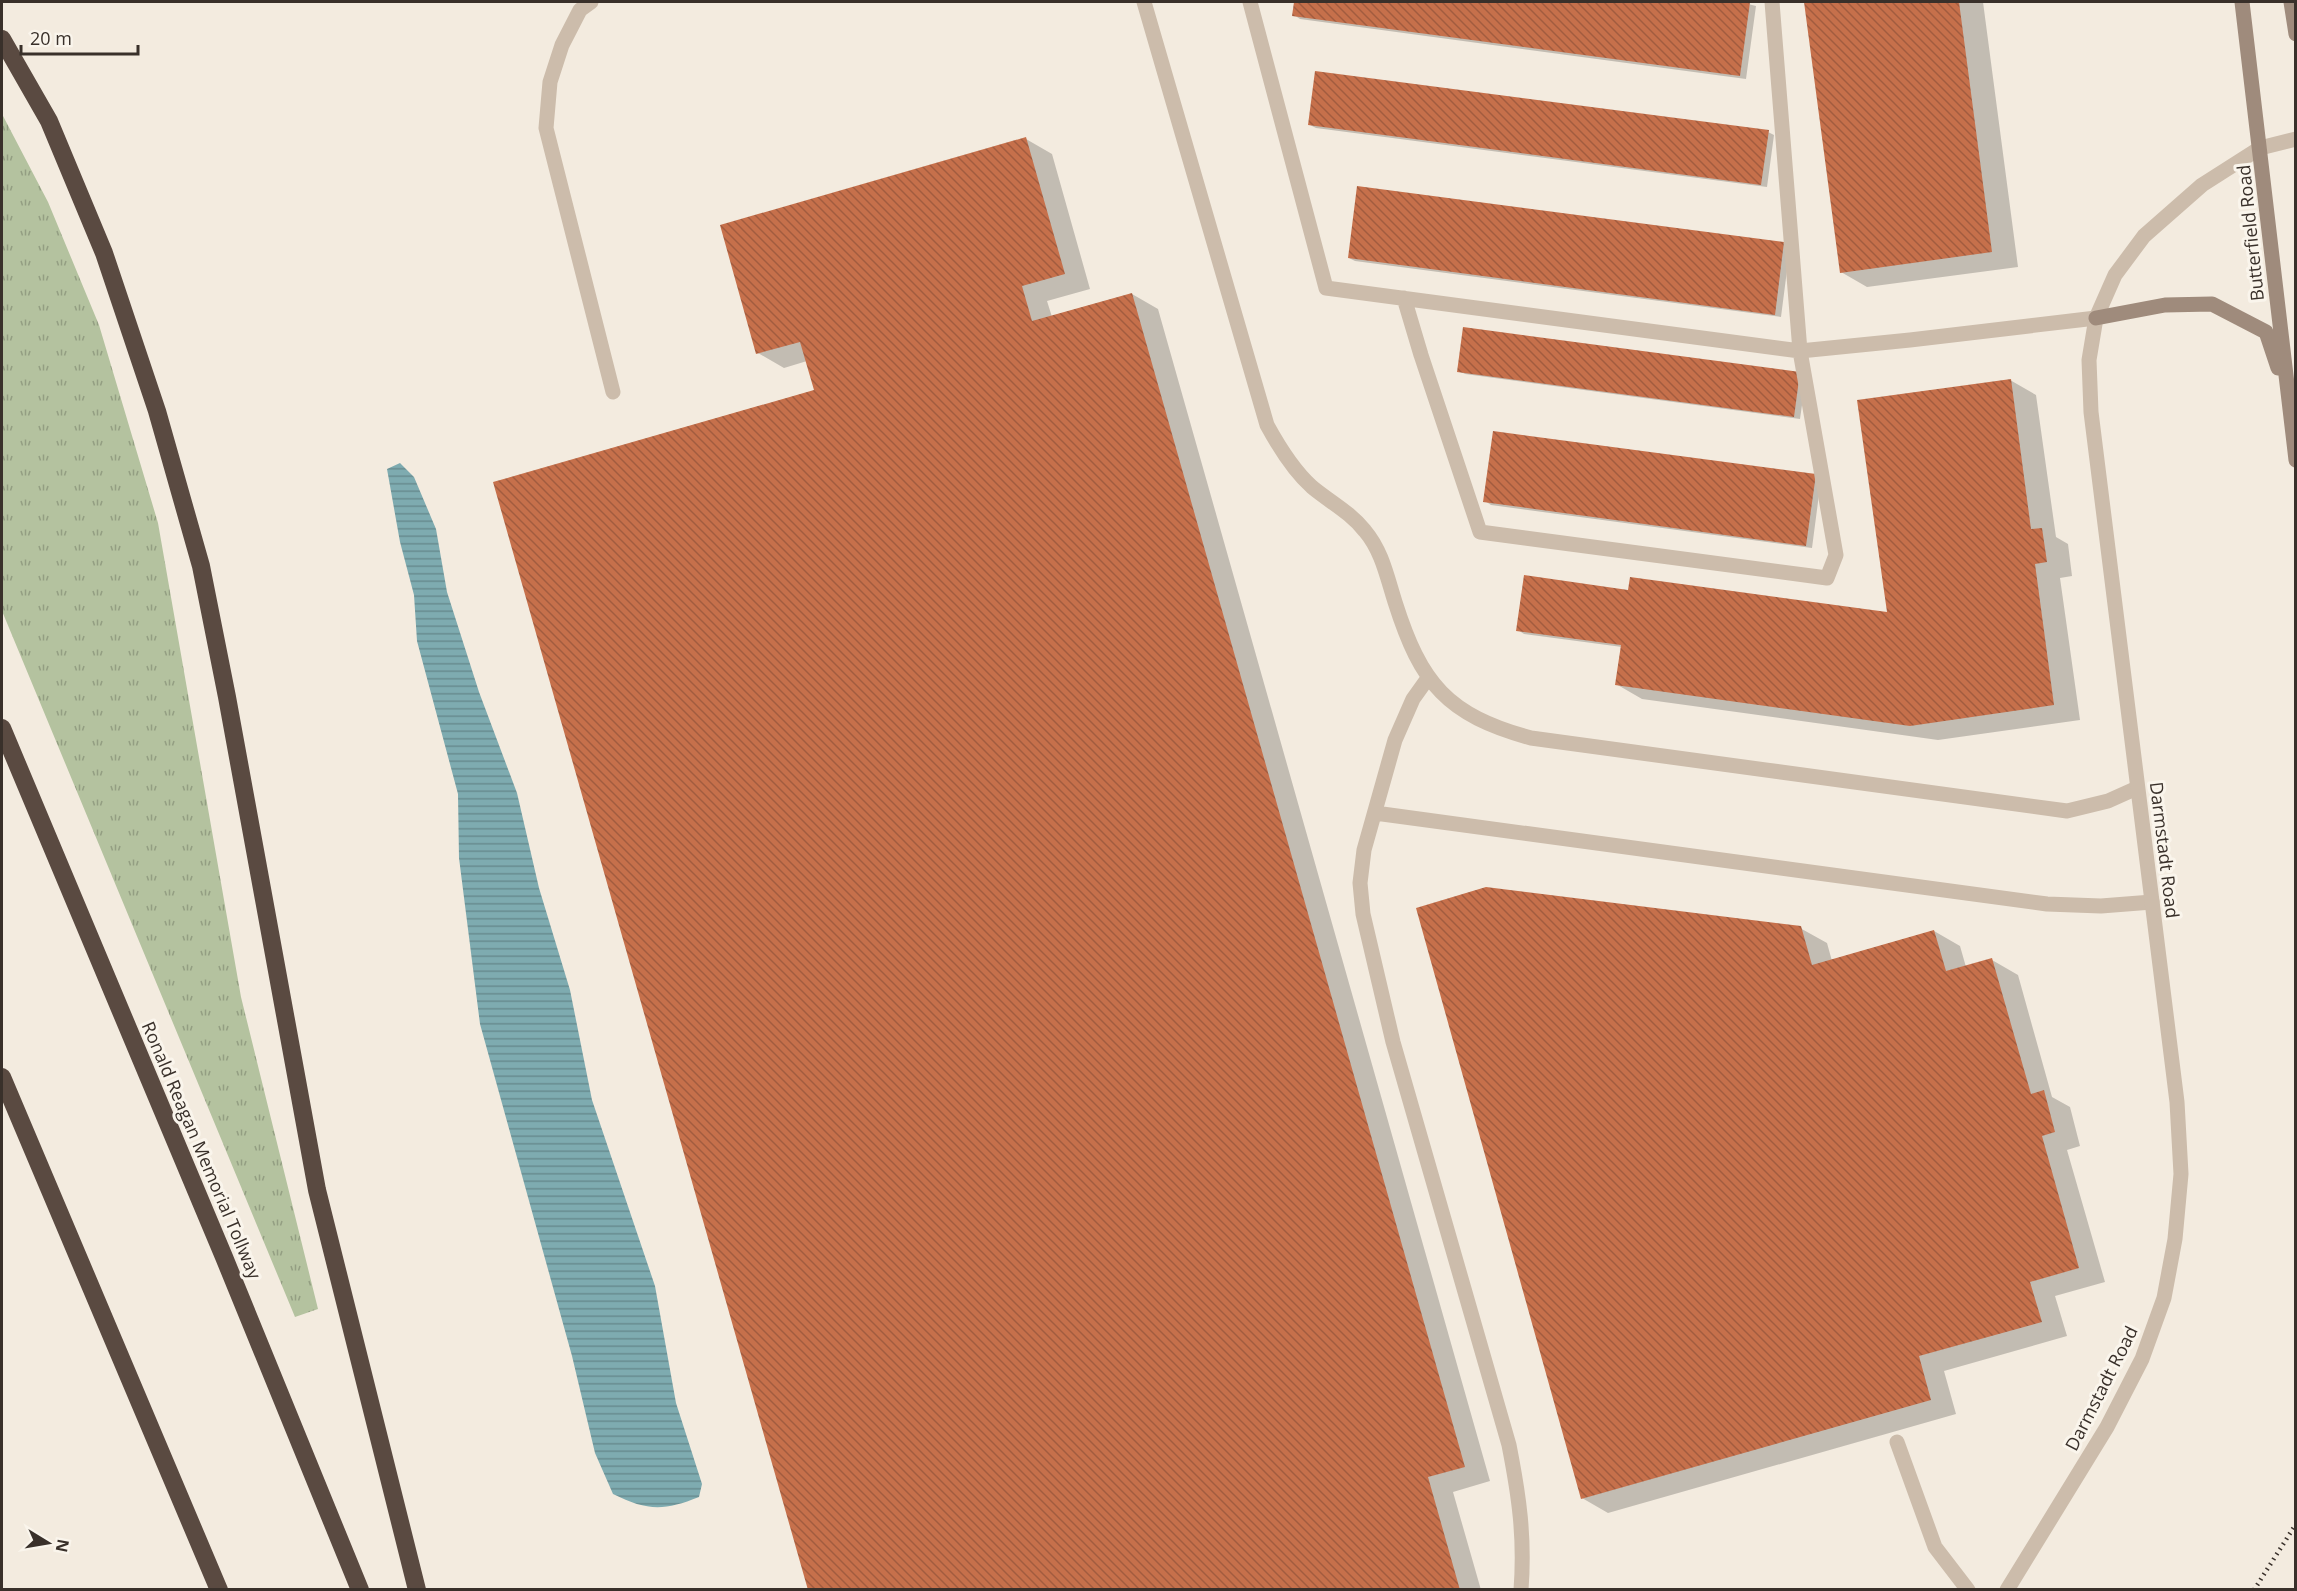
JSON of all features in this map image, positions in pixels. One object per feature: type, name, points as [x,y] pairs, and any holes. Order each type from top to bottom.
[{"type":"highway","points":[[2,39],[49,121],[104,253],[157,411],[201,566],[317,1190],[417,1590]]},
{"type":"highway","name":"Ronald Reagan Memorial Tollway","points":[[2,728],[224,1257],[360,1590]]},
{"type":"highway","points":[[2,1077],[219,1590]]},
{"type":"highway","points":[[2,1102],[36,1156]]},
{"type":"main road","name":"Butterfield Road","points":[[2242,2],[2295,460]]},
{"type":"main road","points":[[2291,2],[2295,34]]},
{"type":"main road","points":[[2096,318],[2165,305],[2212,304],[2266,332],[2287,393]]},
{"type":"street","points":[[591,2],[580,10],[562,45],[550,82],[546,128],[613,392]]},
{"type":"street","points":[[1144,2],[1267,425],[1282,453],[1311,486],[1341,507],[1365,530],[1380,553],[1404,628],[1428,678],[1458,708],[1497,729],[1581,747],[2067,811],[2108,801],[2138,788]]},
{"type":"street","points":[[1250,2],[1326,288],[1800,351],[2096,318]]},
{"type":"street","points":[[1404,298],[1480,532],[1827,578],[1836,555],[1800,351],[1772,2]]},
{"type":"street","name":"Darmstadt Road","points":[[2007,1590],[2107,1428],[2142,1359],[2164,1298],[2175,1239],[2181,1174],[2177,1102],[2091,412],[2089,360],[2096,318],[2115,275],[2144,236],[2202,185],[2260,148],[2295,139]]},
{"type":"street","points":[[1428,678],[1413,699],[1395,740],[1364,850],[1360,883],[1363,914],[1393,1042],[1509,1445],[1520,1503],[1523,1556],[1521,1590]]},
{"type":"street","points":[[1375,813],[2047,904],[2101,906],[2152,902]]},
{"type":"street","points":[[1897,1442],[1935,1547],[1968,1590]]},
{"type":"green space","points":[[2,114],[48,202],[99,325],[158,523],[241,997],[318,1309],[295,1317],[2,611]]},
{"type":"water","points":[[400,463],[414,477],[436,529],[447,592],[479,692],[517,793],[539,888],[570,990],[592,1100],[655,1286],[676,1403],[702,1484],[699,1497],[676,1505],[646,1506],[613,1494],[595,1453],[572,1356],[480,1024],[459,858],[458,794],[417,641],[414,595],[400,542],[387,469]]},
{"type":"building","points":[[1294,2],[1750,2],[1740,76],[1292,16]]},
{"type":"building","points":[[1804,2],[1959,2],[1992,252],[1840,273]]},
{"type":"building","points":[[1315,71],[1769,130],[1761,185],[1308,125]]},
{"type":"building","points":[[1026,137],[1065,274],[1022,286],[1032,321],[1132,293],[1465,1467],[1428,1477],[1460,1590],[808,1590],[493,482],[814,390],[800,342],[756,354],[720,225]]},
{"type":"building","points":[[1357,186],[1784,242],[1775,315],[1348,258]]},
{"type":"building","points":[[1463,327],[1800,372],[1794,417],[1457,372]]},
{"type":"building","points":[[2011,379],[2031,529],[2042,528],[2047,562],[2035,564],[2054,705],[1910,726],[1615,685],[1621,645],[1516,631],[1524,575],[1628,590],[1630,577],[1887,612],[1857,400]]},
{"type":"building","points":[[1493,431],[1816,474],[1806,546],[1483,502]]},
{"type":"building","points":[[1486,887],[1801,926],[1812,965],[1934,930],[1946,971],[1992,958],[2031,1094],[2044,1090],[2055,1132],[2042,1136],[2079,1268],[2030,1282],[2042,1322],[1919,1356],[1931,1400],[1581,1499],[1416,908]]},
{"type":"railway","points":[[2254,1590],[2296,1524]]}]
